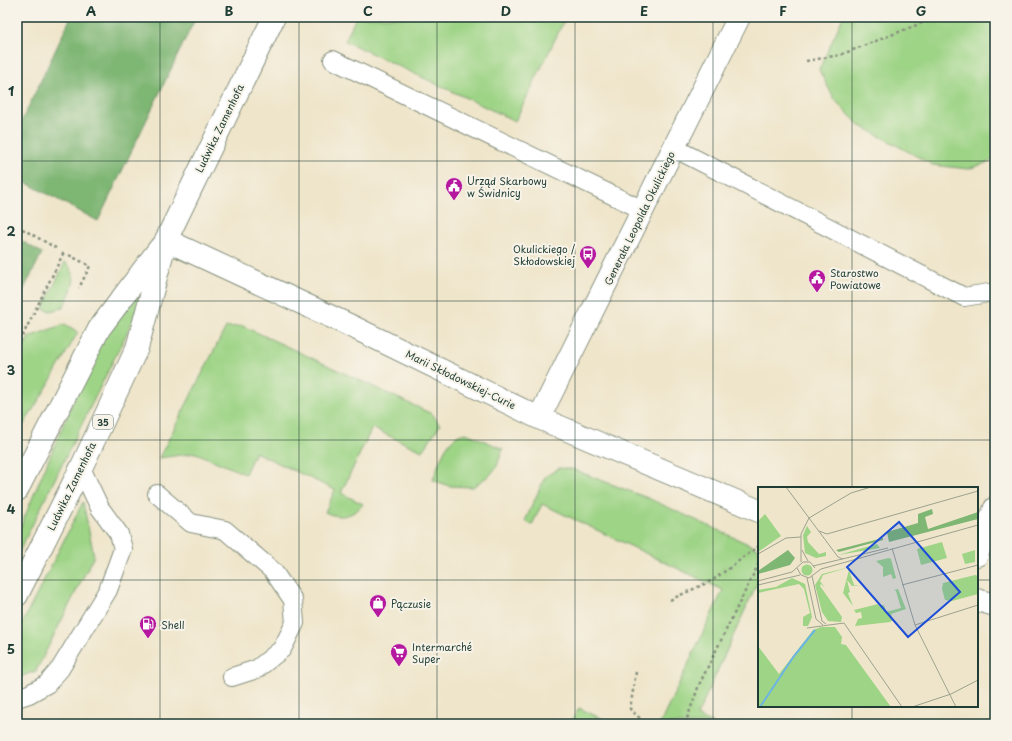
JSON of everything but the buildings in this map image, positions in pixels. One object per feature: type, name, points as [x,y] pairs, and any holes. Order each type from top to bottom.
[{"type":"street","name":"Ludwika Zamenhofa","points":[[17,595],[81,468],[137,348],[166,240],[274,17]]},
{"type":"street","name":"Generała Leopolda Okulickiego","points":[[539,418],[739,17]]},
{"type":"street","name":"Ludwika Zamenhofa","points":[[17,490],[99,329],[166,240]]},
{"type":"street","name":"Marii Skłodowskiej-Curie","points":[[166,240],[351,326],[539,418],[758,511]]},
{"type":"street","points":[[978,552],[995,508]]},
{"type":"street","points":[[978,600],[995,605]]},
{"type":"lane","points":[[333,60],[643,210]]},
{"type":"lane","points":[[674,148],[964,297],[995,292]]},
{"type":"lane","points":[[17,698],[29,694],[47,684],[60,669],[108,590],[123,549],[119,534],[92,494],[81,468]]},
{"type":"lane","points":[[157,494],[190,523],[225,530],[273,571],[293,600],[295,624],[282,649],[257,669],[232,677]]},
{"type":"path","points":[[806,61],[840,55],[937,17]]},
{"type":"path","points":[[17,226],[56,248]]},
{"type":"path","points":[[17,347],[64,252]]},
{"type":"path","points":[[69,255],[90,266],[79,288]]},
{"type":"path","points":[[670,600],[713,580],[758,547]]},
{"type":"path","points":[[685,724],[698,685],[758,565]]},
{"type":"path","points":[[636,672],[630,709],[646,724]]},
{"type":"green space","points":[[71,17],[196,17],[98,221],[17,178],[17,131]]},
{"type":"green space","points":[[356,17],[566,17],[515,121],[345,41]]},
{"type":"green space","points":[[843,17],[995,17],[995,160],[968,169],[933,165],[859,125],[835,100],[819,70]]},
{"type":"green space","points":[[20,240],[42,253],[17,303],[17,246]]},
{"type":"green space","points":[[65,262],[70,268],[74,279],[63,308],[50,311],[43,309]]},
{"type":"green space","points":[[138,291],[143,291],[145,296],[17,556],[17,535],[97,344]]},
{"type":"green space","points":[[65,324],[78,332],[47,387],[17,435],[17,362],[29,337]]},
{"type":"green space","points":[[243,326],[432,414],[440,425],[422,451],[372,428],[341,493],[363,504],[355,512],[346,516],[335,516],[325,512],[335,490],[255,452],[245,474],[196,453],[159,458],[226,327]]},
{"type":"green space","points":[[466,433],[503,449],[497,466],[491,474],[473,487],[449,486],[433,480],[444,451],[448,445],[459,435]]},
{"type":"green space","points":[[559,468],[572,469],[650,499],[758,549],[758,581],[697,716],[713,724],[660,724],[723,590],[542,504],[532,525],[525,521],[545,477]]},
{"type":"green space","points":[[83,502],[94,556],[36,671],[17,678],[17,634]]},
{"type":"green space","points":[[579,708],[613,724],[570,724]]},
{"type":"place","name":"Urząd Skarbowy w Świdnicy","points":[[454,201]]},
{"type":"place","name":"Okulickiego / Skłodowskiej","points":[[588,269]]},
{"type":"place","name":"Starostwo Powiatowe","points":[[817,293]]},
{"type":"place","name":"Pączusie","points":[[378,618]]},
{"type":"place","name":"Shell","points":[[148,639]]},
{"type":"place","name":"Intermarché Super","points":[[399,667]]}]
